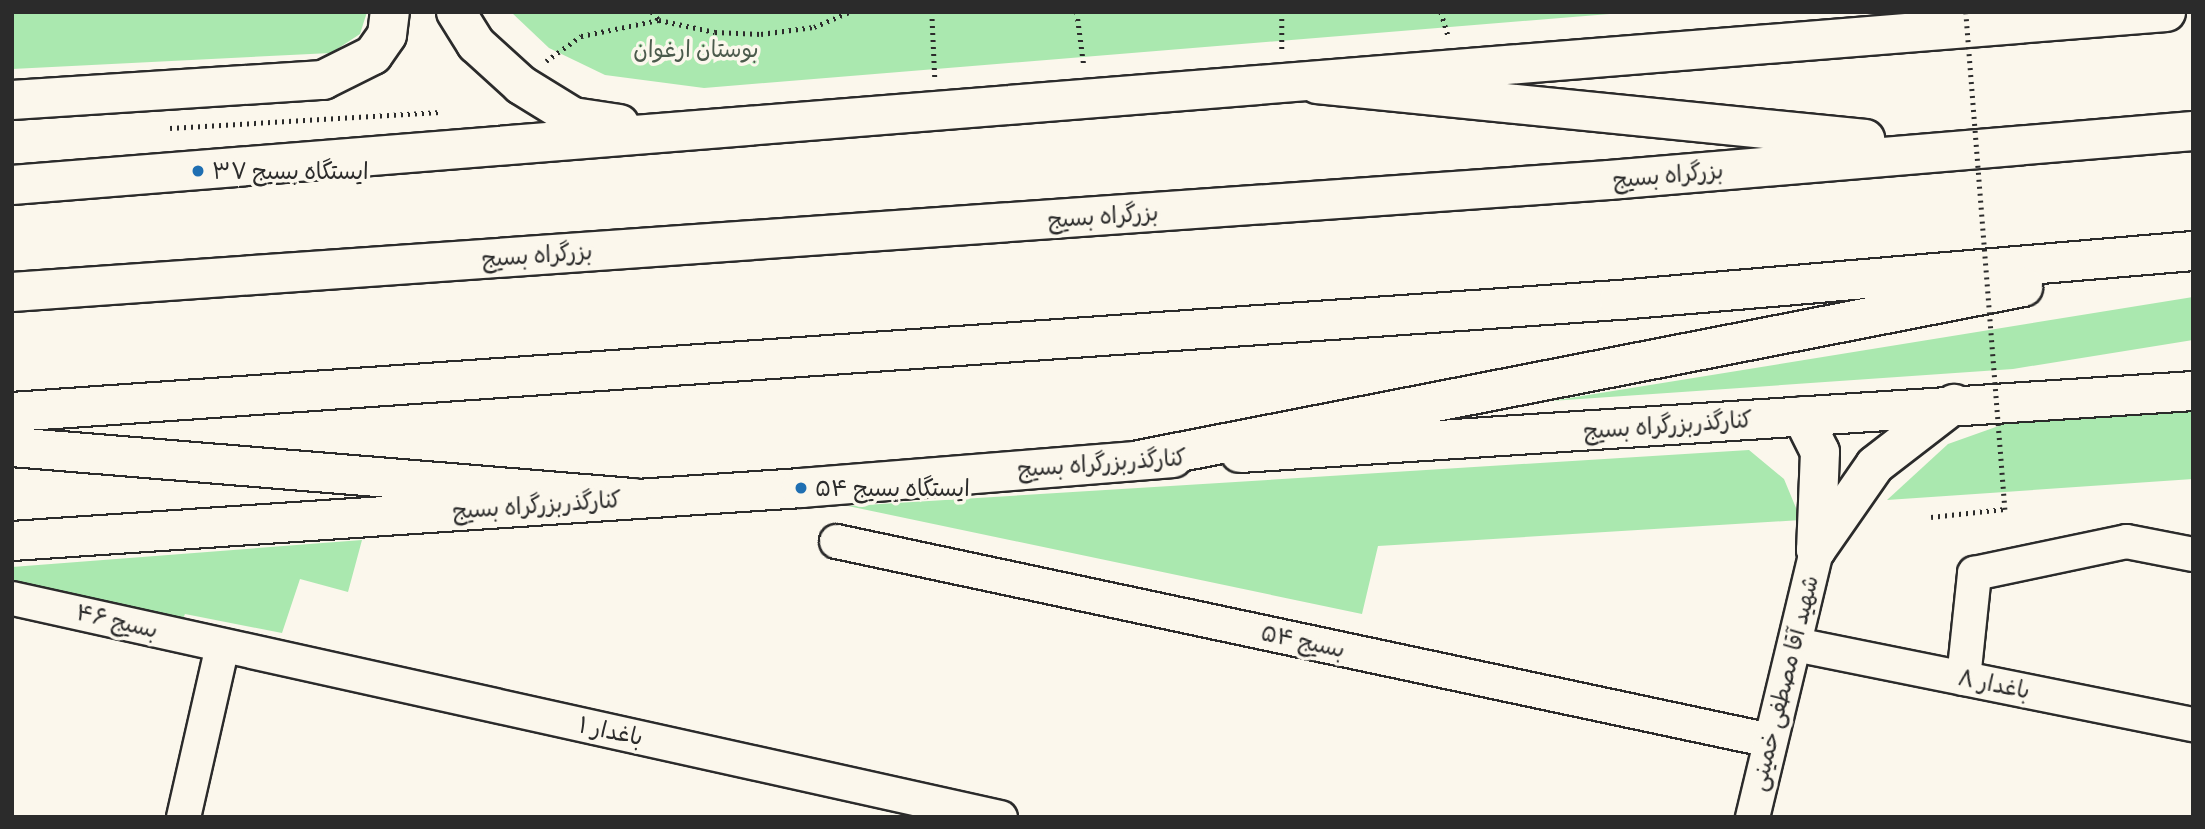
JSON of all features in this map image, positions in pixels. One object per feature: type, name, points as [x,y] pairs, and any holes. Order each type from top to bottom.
[{"type":"main road","points":[[12,100],[323,80],[373,55],[387,35],[390,12]]},
{"type":"main road","points":[[456,12],[476,44],[520,85],[573,117],[673,132]]},
{"type":"main road","points":[[12,185],[1317,84],[2150,15],[2193,18]]},
{"type":"main road","points":[[1317,84],[1955,148]]},
{"type":"main road","name":"بزرگراه بسیج","points":[[12,292],[1609,180],[1955,148],[2193,131]]},
{"type":"main road","points":[[12,412],[1619,300],[2193,253]]},
{"type":"main road","points":[[1139,460],[2193,253]]},
{"type":"main road","points":[[1816,550],[1875,465],[1950,404],[2193,373]]},
{"type":"main road","name":"کنارگذربزرگراه بسیج","points":[[12,541],[1950,404],[2193,391]]},
{"type":"main road","points":[[1802,416],[1820,452],[1816,550]]},
{"type":"main road","points":[[12,447],[632,498]]},
{"type":"street","name":"بسیج ۵۴","points":[[836,541],[1770,740]]},
{"type":"street","points":[[1963,678],[1974,573],[2126,541],[2193,554]]},
{"type":"street","name":"شهید آقا مصطفی خمینی","points":[[1752,817],[1816,550]]},
{"type":"street","name":"بسیج ۴۶","points":[[12,598],[222,645]]},
{"type":"street","name":"باغدار ۸","points":[[1795,644],[2193,724]]},
{"type":"street","points":[[183,817],[222,645]]},
{"type":"street","name":"باغدار ۱","points":[[222,645],[1000,817]]},
{"type":"path","points":[[652,12],[659,20]]},
{"type":"path","points":[[520,85],[542,63],[581,36],[659,20],[715,32],[761,34],[814,27],[850,12]]},
{"type":"path","points":[[932,12],[936,90]]},
{"type":"path","points":[[1077,12],[1086,77]]},
{"type":"path","points":[[1282,12],[1282,61]]},
{"type":"path","points":[[1441,12],[1452,48]]},
{"type":"path","points":[[1931,517],[2005,509],[1966,12]]},
{"type":"path","points":[[155,129],[455,111]]},
{"type":"green space","points":[[12,12],[367,12],[360,34],[331,53],[12,69]]},
{"type":"green space","name":"بوستان ارغوان","points":[[511,12],[1634,12],[704,88],[605,75],[549,48]]},
{"type":"green space","points":[[2193,297],[2193,340],[2013,369],[1551,401]]},
{"type":"green space","points":[[2193,406],[2193,479],[1887,500],[1948,444],[2024,417]]},
{"type":"green space","points":[[1749,450],[1784,479],[1801,520],[1378,546],[1362,614],[848,506]]},
{"type":"green space","points":[[362,540],[348,592],[300,579],[282,633],[185,614],[170,649],[12,614],[12,567]]},
{"type":"place","name":"ایستگاه بسیج ۳۷","points":[[198,171]]},
{"type":"place","name":"ایستگاه بسیج ۵۴","points":[[801,488]]}]
